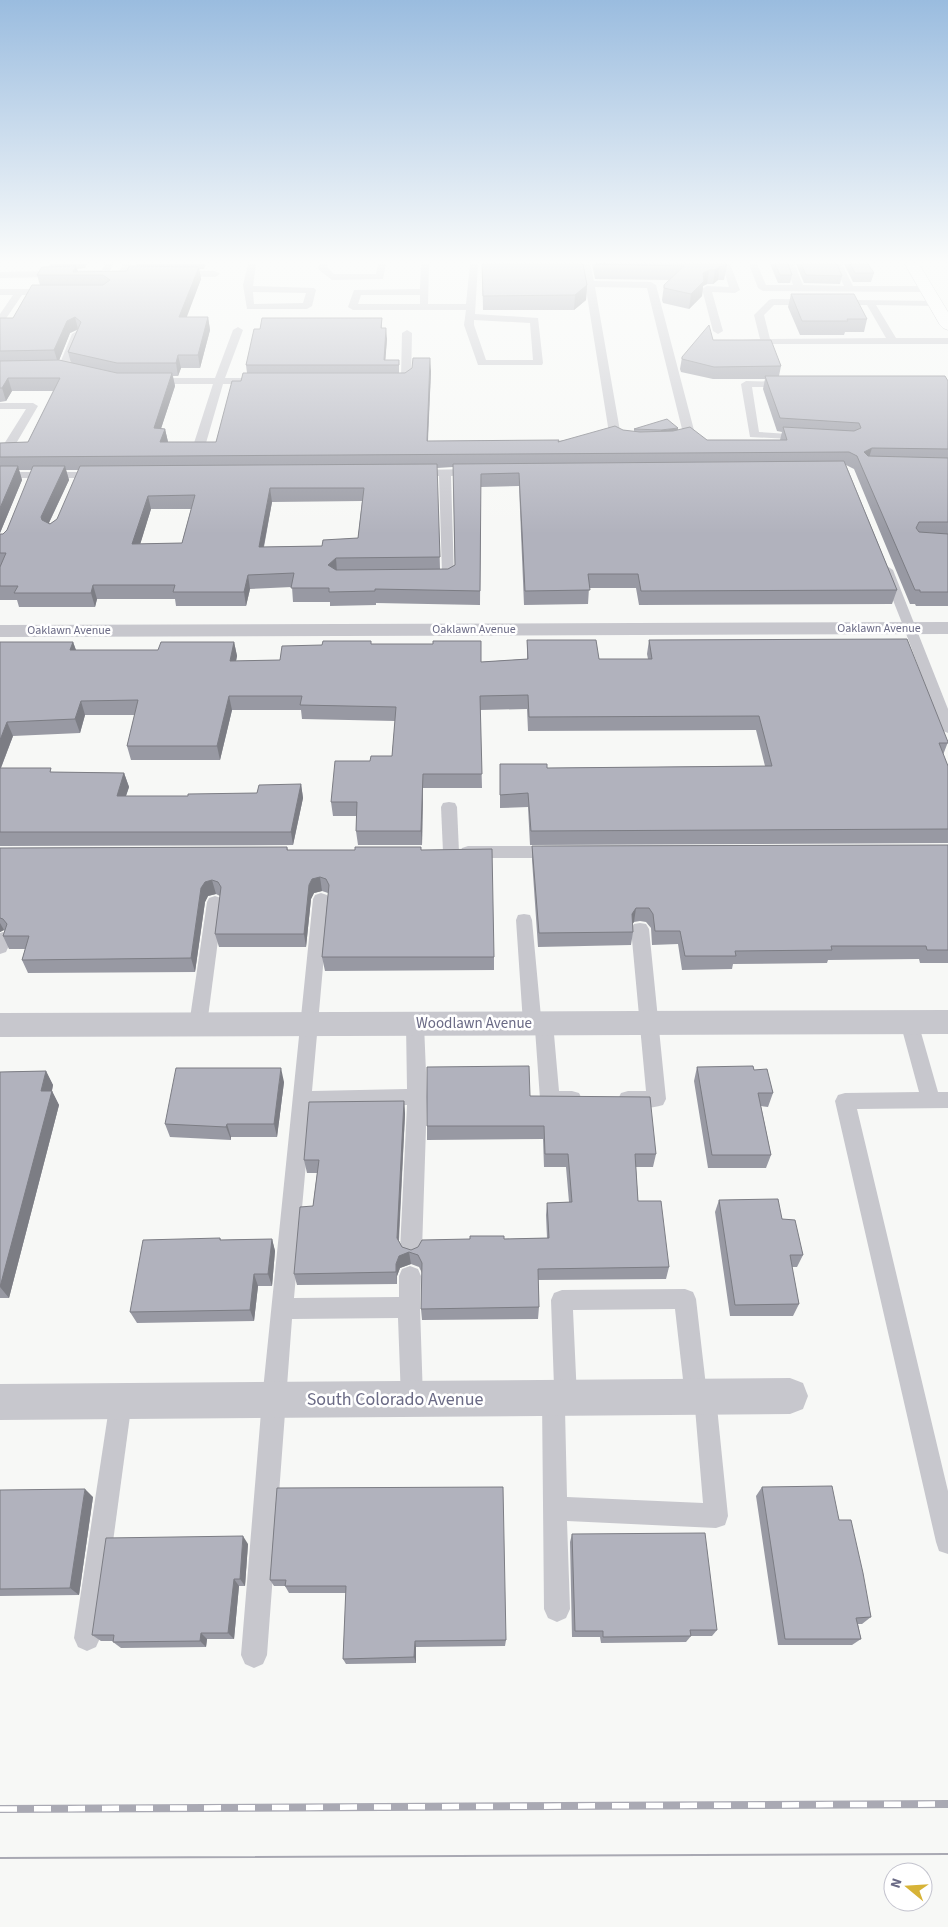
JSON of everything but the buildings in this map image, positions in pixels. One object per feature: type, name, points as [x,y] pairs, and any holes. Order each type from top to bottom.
[{"type":"street","name":"Oaklawn Avenue","points":[[0,631],[948,628]]},
{"type":"street","name":"Woodlawn Avenue","points":[[0,1025],[948,1022]]},
{"type":"street","name":"South Colorado Avenue","points":[[0,1402],[790,1396]]},
{"type":"lane","points":[[63,369],[69,354]]},
{"type":"lane","points":[[200,443],[229,354]]},
{"type":"lane","points":[[386,381],[406,381],[407,354]]},
{"type":"lane","points":[[479,354],[482,363],[538,363],[537,354]]},
{"type":"lane","points":[[601,354],[615,433],[625,439],[636,440]]},
{"type":"lane","points":[[663,440],[679,440],[689,434],[668,354]]},
{"type":"lane","points":[[140,381],[268,381]]},
{"type":"lane","points":[[800,384],[746,384],[754,435],[812,438]]},
{"type":"lane","points":[[0,406],[33,406],[8,447],[0,447]]},
{"type":"lane","points":[[405,473],[484,472]]},
{"type":"lane","points":[[420,577],[448,577],[445,473]]},
{"type":"lane","points":[[0,475],[30,479],[109,474]]},
{"type":"lane","points":[[72,491],[79,475]]},
{"type":"lane","points":[[882,558],[911,628],[948,728]]},
{"type":"lane","points":[[449,807],[451,852]]},
{"type":"lane","points":[[431,852],[570,852]]},
{"type":"lane","points":[[254,1655],[273,1400],[321,899]]},
{"type":"lane","points":[[198,1024],[215,902]]},
{"type":"lane","points":[[524,920],[550,1098],[589,1099]]},
{"type":"lane","points":[[608,1099],[656,1099],[640,930]]},
{"type":"lane","points":[[909,1022],[939,1100],[845,1101],[948,1542]]},
{"type":"lane","points":[[411,1250],[417,1097],[415,1024]]},
{"type":"lane","points":[[302,1099],[417,1097]]},
{"type":"lane","points":[[410,1276],[412,1399]]},
{"type":"lane","points":[[555,1508],[716,1516],[685,1299],[562,1300],[555,1508],[557,1609]]},
{"type":"lane","points":[[282,1309],[409,1306]]},
{"type":"lane","points":[[87,1638],[121,1401]]},
{"type":"tram line","points":[[0,1858],[948,1854]]},
{"type":"railway","points":[[0,1809],[948,1804]]}]
